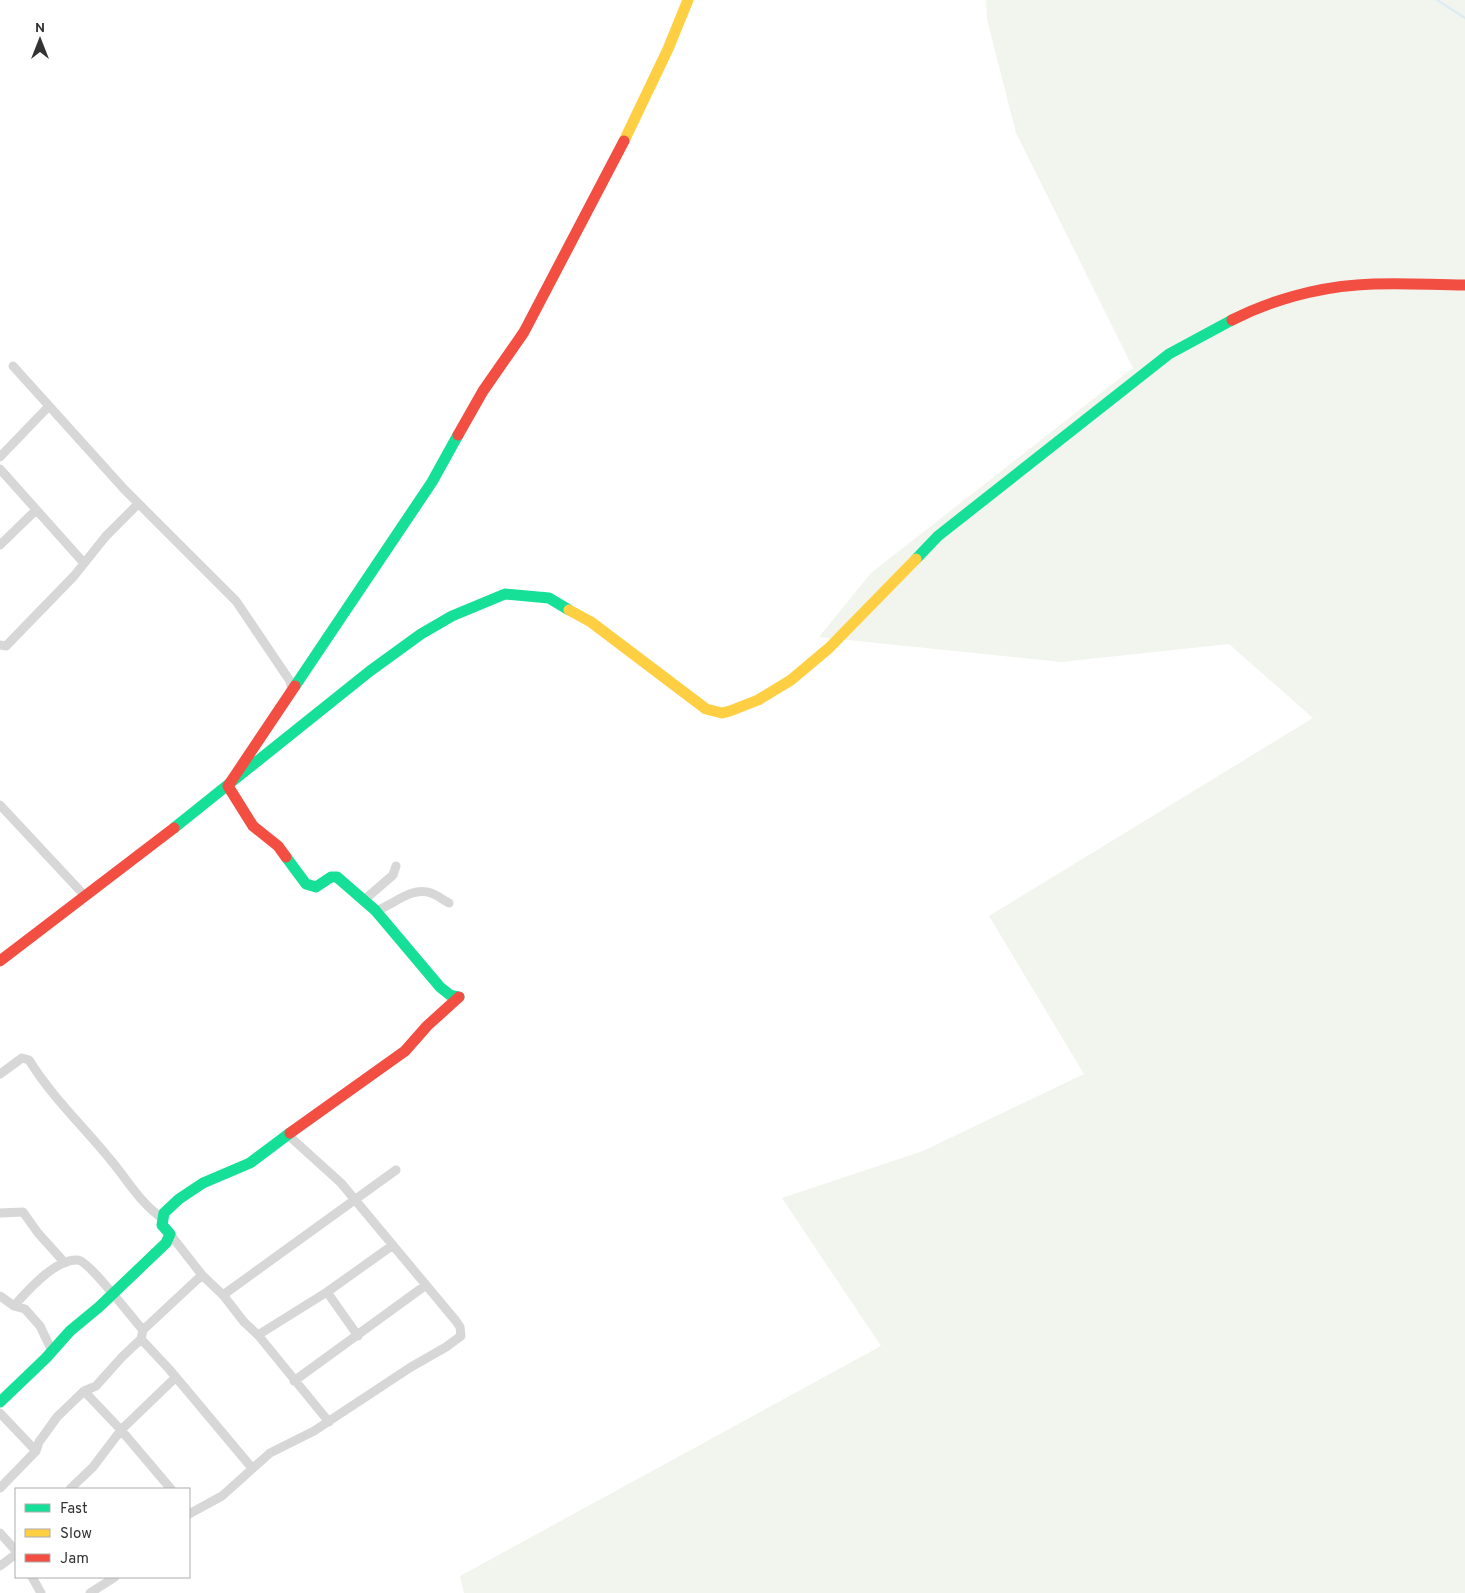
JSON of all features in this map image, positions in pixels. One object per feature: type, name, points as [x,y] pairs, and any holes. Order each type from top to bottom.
[{"type":"street","points":[[228,786],[432,482],[483,391],[524,332],[606,177],[668,49],[688,0]]},
{"type":"street","points":[[0,961],[228,786],[370,671],[421,634],[452,616],[505,594],[549,598],[591,622],[706,709],[722,713],[742,706],[792,680],[829,648],[938,536],[1169,354],[1246,313],[1303,294],[1328,288],[1465,284]]},
{"type":"street","points":[[13,366],[138,504],[236,601],[290,682],[292,690]]},
{"type":"street","points":[[0,457],[50,406]]},
{"type":"street","points":[[0,470],[83,562]]},
{"type":"street","points":[[0,646],[6,646],[74,576],[83,562],[138,504]]},
{"type":"street","points":[[0,545],[36,510]]},
{"type":"street","points":[[228,786],[254,826],[278,846],[308,887],[320,886],[335,876],[375,910],[420,968],[450,996],[459,997],[427,1026],[405,1051],[250,1163],[192,1189],[168,1208],[162,1218],[162,1225],[202,1275],[223,1295],[244,1322],[258,1335],[329,1422]]},
{"type":"street","points":[[0,805],[85,896]]},
{"type":"street","points":[[363,901],[393,875],[396,866]]},
{"type":"street","points":[[375,910],[387,907],[402,897],[417,891],[431,893],[449,903]]},
{"type":"street","points":[[0,1074],[22,1058],[29,1060],[43,1082],[110,1159],[148,1208],[162,1218]]},
{"type":"street","points":[[190,1512],[222,1496],[270,1453],[294,1443],[329,1422],[410,1367],[446,1348],[460,1336],[460,1327],[393,1244],[326,1168],[288,1135]]},
{"type":"street","points":[[223,1295],[396,1170]]},
{"type":"street","points":[[0,1213],[23,1212],[38,1233],[65,1263]]},
{"type":"street","points":[[0,1402],[70,1331],[166,1243],[170,1234]]},
{"type":"street","points":[[258,1335],[327,1292],[393,1244]]},
{"type":"street","points":[[14,1306],[52,1270],[65,1263],[78,1260],[86,1263],[142,1330]]},
{"type":"street","points":[[0,1488],[36,1451],[39,1442],[48,1428],[84,1391],[96,1386],[122,1356],[141,1340],[142,1330],[202,1275]]},
{"type":"street","points":[[294,1381],[426,1285]]},
{"type":"street","points":[[327,1292],[358,1336]]},
{"type":"street","points":[[0,1296],[14,1306],[25,1309],[46,1337],[52,1351]]},
{"type":"street","points":[[141,1340],[176,1377],[252,1468]]},
{"type":"street","points":[[71,1488],[93,1467],[121,1430],[176,1377]]},
{"type":"street","points":[[84,1391],[121,1430],[170,1488]]},
{"type":"street","points":[[0,1413],[36,1451]]},
{"type":"street","points":[[0,1533],[15,1551]]},
{"type":"street","points":[[0,1566],[15,1553]]},
{"type":"street","points":[[33,1578],[41,1593]]},
{"type":"street","points":[[90,1593],[113,1578]]},
{"type":"shaded area","points":[[986,0],[1465,0],[1465,1593],[464,1593],[460,1576],[881,1346],[782,1198],[923,1151],[1084,1074],[989,916],[1313,718],[1229,644],[1061,662],[819,637],[871,573],[1133,368],[1016,133],[987,19]]},
{"type":"waterway","points":[[1437,0],[1465,18]]},
{"type":"traffic: fast","points":[[916,559],[938,536],[1169,354],[1232,320]]},
{"type":"traffic: fast","points":[[295,686],[432,482],[458,435]]},
{"type":"traffic: fast","points":[[174,828],[370,671],[421,634],[452,616],[505,594],[549,598],[569,610]]},
{"type":"traffic: fast","points":[[286,857],[306,884],[316,887],[331,877],[337,877],[375,910],[440,987],[450,995],[459,997]]},
{"type":"traffic: fast","points":[[0,1402],[46,1358],[70,1331],[99,1307],[166,1243],[170,1234],[162,1225],[164,1213],[179,1199],[203,1183],[250,1163],[290,1133]]},
{"type":"traffic: slow","points":[[624,141],[668,49],[688,0]]},
{"type":"traffic: slow","points":[[569,610],[591,622],[706,709],[722,713],[758,700],[791,680],[829,648],[916,559]]},
{"type":"traffic: jam","points":[[458,435],[483,391],[524,332],[624,141]]},
{"type":"traffic: jam","points":[[1232,320],[1277,301],[1325,289],[1384,284],[1465,285]]},
{"type":"traffic: jam","points":[[286,857],[278,846],[253,826],[228,786],[295,686]]},
{"type":"traffic: jam","points":[[0,961],[174,828]]},
{"type":"traffic: jam","points":[[290,1133],[405,1051],[427,1026],[459,997]]}]
